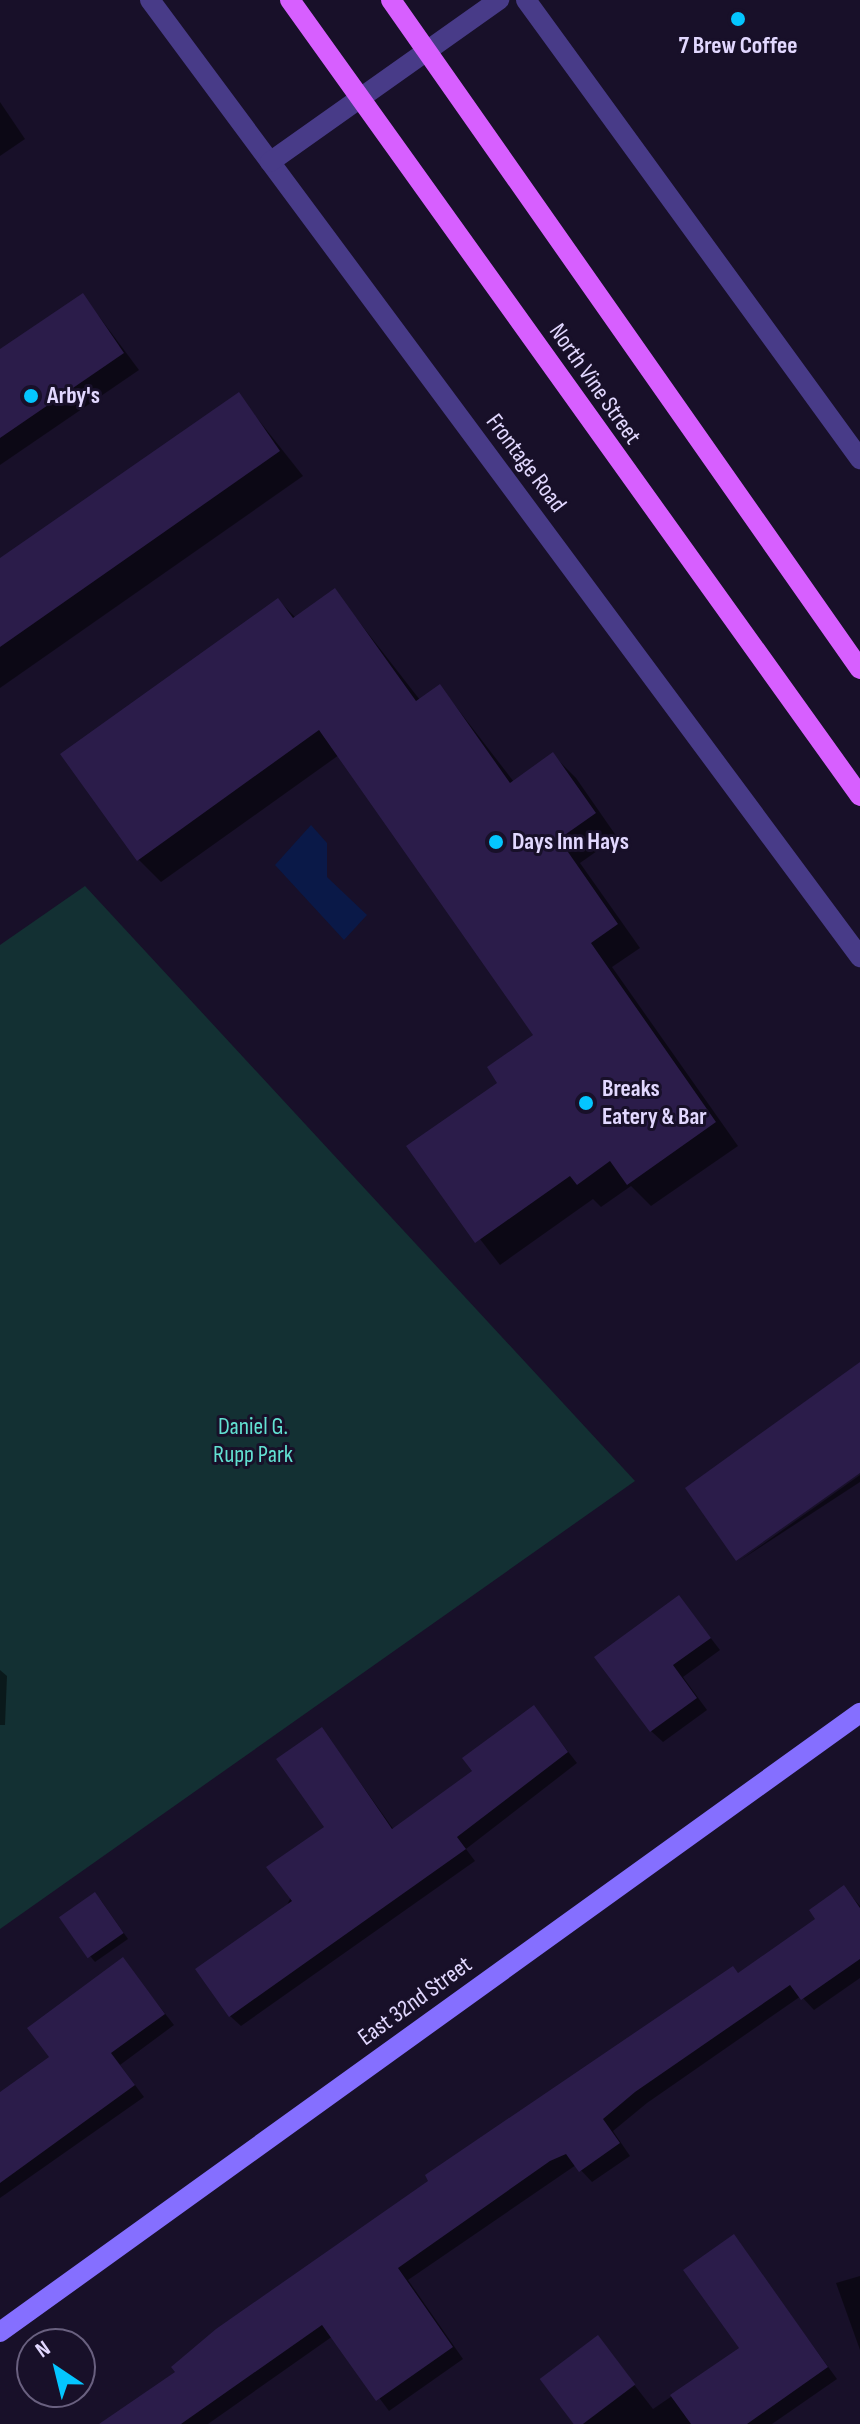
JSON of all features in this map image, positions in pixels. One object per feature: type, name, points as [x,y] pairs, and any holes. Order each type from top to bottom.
[{"type":"main road","name":"North Vine Street","points":[[290,0],[860,796]]},
{"type":"main road","points":[[391,0],[429,49],[860,669]]},
{"type":"street","name":"Frontage Road","points":[[150,0],[860,957]]},
{"type":"street","points":[[270,162],[499,0]]},
{"type":"street","points":[[526,0],[860,459]]},
{"type":"street","name":"East 32nd Street","points":[[0,2332],[860,1713]]},
{"type":"green space","name":"Daniel G. Rupp Park","points":[[85,886],[635,1481],[0,1929],[0,945]]},
{"type":"water","points":[[311,825],[327,843],[327,877],[367,915],[344,940],[275,865]]},
{"type":"building","name":"Arby's","points":[[83,293],[124,353],[0,438],[0,349]]},
{"type":"building","points":[[239,392],[280,451],[0,647],[0,558]]},
{"type":"building","points":[[335,588],[416,701],[440,684],[510,783],[553,752],[596,813],[559,839],[618,924],[591,943],[716,1122],[627,1185],[610,1161],[577,1185],[570,1176],[475,1243],[406,1146],[497,1083],[487,1067],[533,1035],[319,730],[137,861],[60,754],[278,598],[293,618]]},
{"type":"building","points":[[860,1362],[860,1473],[736,1561],[685,1488]]},
{"type":"building","points":[[679,1595],[711,1638],[673,1665],[697,1698],[650,1732],[594,1657]]},
{"type":"building","points":[[534,1705],[568,1752],[457,1837],[466,1849],[229,2017],[195,1969],[292,1901],[266,1867],[324,1827],[276,1759],[322,1727],[392,1829],[472,1771],[462,1758]]},
{"type":"building","points":[[844,1885],[860,1908],[860,1959],[801,2000],[790,1985],[635,2092],[603,2119],[620,2143],[579,2172],[566,2154],[550,2161],[398,2268],[453,2347],[376,2401],[322,2325],[181,2424],[99,2424],[175,2372],[171,2367],[216,2329],[428,2181],[425,2175],[733,1966],[738,1973],[815,1919],[809,1910]]},
{"type":"building","points":[[95,1892],[124,1933],[88,1958],[59,1917]]},
{"type":"building","points":[[123,1957],[165,2014],[111,2053],[135,2085],[0,2183],[0,2092],[49,2057],[27,2028]]},
{"type":"building","points":[[734,2234],[828,2367],[747,2424],[691,2424],[670,2395],[739,2348],[683,2270]]},
{"type":"building","points":[[598,2335],[635,2385],[583,2424],[574,2424],[540,2379]]},
{"type":"place","name":"7 Brew Coffee","points":[[738,19]]},
{"type":"place","name":"Arby's","points":[[31,396]]},
{"type":"place","name":"Days Inn Hays","points":[[496,842]]},
{"type":"place","name":"Breaks Eatery & Bar","points":[[586,1103]]}]
